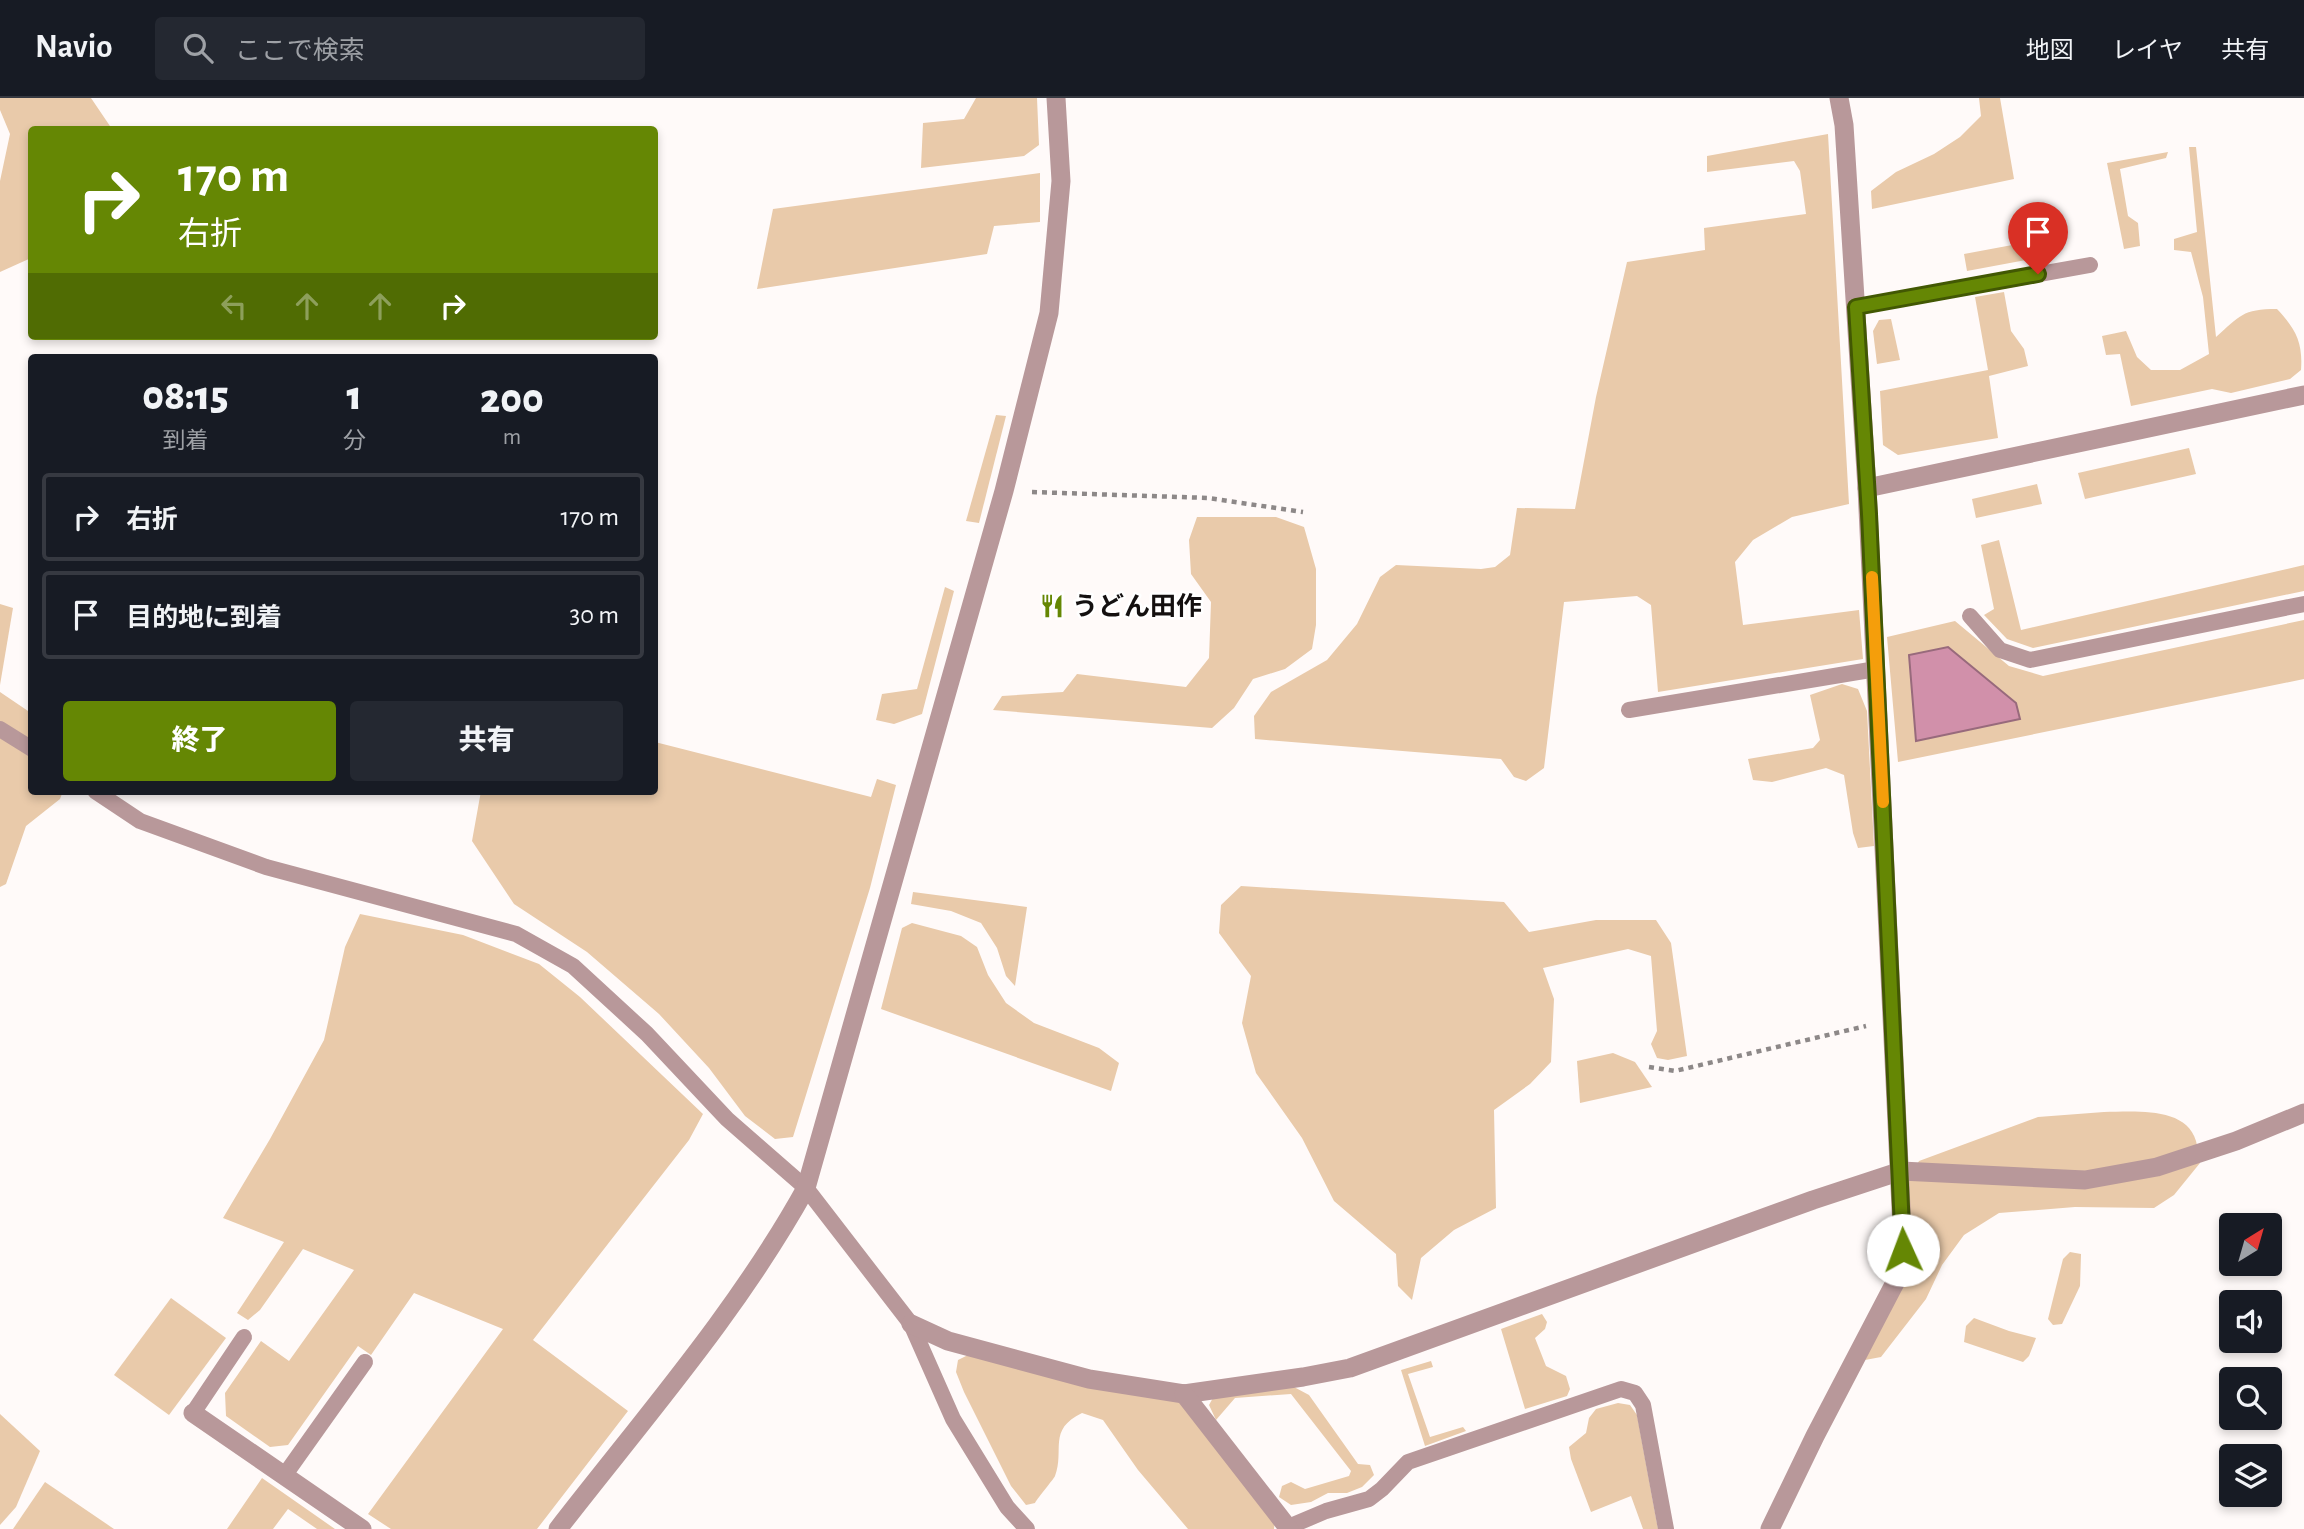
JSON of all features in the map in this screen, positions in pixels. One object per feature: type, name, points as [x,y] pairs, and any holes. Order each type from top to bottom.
[{"type":"street","points":[[558,1529],[737,1299],[781,1233],[806,1188],[1004,491],[1049,313],[1061,181],[1056,98]]},
{"type":"street","points":[[1770,1529],[1898,1277],[1903,1250],[1867,488],[1844,125],[1839,98]]},
{"type":"street","points":[[1867,488],[2304,395]]},
{"type":"street","points":[[911,1324],[948,1341],[1089,1379],[1184,1394],[1303,1377],[1350,1368],[1813,1200],[1901,1171],[2085,1180],[2157,1167],[2236,1142],[2304,1113]]},
{"type":"street","points":[[1184,1394],[1288,1528]]},
{"type":"street","points":[[193,1413],[362,1529]]},
{"type":"lane","points":[[1856,307],[2090,265]]},
{"type":"lane","points":[[1970,616],[2000,650],[2029,660],[2304,604]]},
{"type":"lane","points":[[1629,710],[1876,669]]},
{"type":"lane","points":[[0,729],[28,747]]},
{"type":"lane","points":[[101,795],[140,821],[266,867],[516,934],[573,966],[647,1034],[727,1119],[806,1188],[911,1324],[953,1419],[1007,1507],[1027,1529]]},
{"type":"lane","points":[[193,1413],[244,1337]]},
{"type":"lane","points":[[284,1476],[365,1362]]},
{"type":"lane","points":[[1288,1528],[1326,1511],[1369,1499],[1408,1462],[1621,1389],[1635,1393],[1643,1405],[1666,1529]]},
{"type":"path","points":[[1004,491],[1208,498],[1303,512]]},
{"type":"path","points":[[1649,1066],[1675,1071],[1894,1020]]},
{"type":"shaded area","points":[[0,98],[91,98],[110,126],[28,126],[28,259],[0,272],[0,181],[10,134],[0,110]]},
{"type":"shaded area","points":[[976,98],[1037,98],[1039,145],[1024,156],[921,168],[923,123],[964,119]]},
{"type":"shaded area","points":[[1979,98],[2000,98],[2014,179],[1872,209],[1871,191],[1896,172],[1934,154],[1960,137],[1981,116]]},
{"type":"shaded area","points":[[1828,134],[1849,504],[1792,517],[1753,540],[1735,562],[1743,625],[1859,610],[1863,659],[1658,692],[1651,605],[1637,596],[1564,602],[1544,768],[1526,781],[1514,777],[1501,759],[1255,739],[1254,716],[1271,692],[1327,660],[1357,624],[1380,577],[1396,565],[1481,569],[1495,567],[1510,555],[1517,508],[1575,509],[1596,397],[1627,262],[1705,250],[1704,228],[1806,214],[1800,171],[1794,161],[1707,172],[1707,156]]},
{"type":"shaded area","points":[[2189,147],[2196,147],[2216,337],[2242,315],[2256,310],[2277,309],[2297,337],[2301,352],[2301,370],[2290,379],[2231,393],[2212,389],[2131,406],[2120,354],[2106,355],[2102,336],[2126,331],[2137,357],[2151,370],[2180,370],[2209,354],[2203,297],[2191,252],[2174,250],[2174,239],[2197,232]]},
{"type":"shaded area","points":[[2168,152],[2166,158],[2120,169],[2128,216],[2138,223],[2140,246],[2124,249],[2107,163]]},
{"type":"shaded area","points":[[1040,173],[1040,222],[994,226],[987,254],[757,289],[773,209]]},
{"type":"shaded area","points":[[2033,233],[2037,258],[1967,271],[1964,254],[2023,243],[2024,234]]},
{"type":"shaded area","points":[[2004,292],[2011,331],[2024,349],[2028,366],[1989,376],[1998,438],[1898,455],[1883,445],[1880,391],[1988,370],[1975,297]]},
{"type":"shaded area","points":[[1891,319],[1900,360],[1877,364],[1873,331],[1879,320]]},
{"type":"shaded area","points":[[996,415],[1006,416],[979,523],[966,521]]},
{"type":"shaded area","points":[[2189,448],[2196,474],[2085,499],[2078,473]]},
{"type":"shaded area","points":[[2037,484],[2042,504],[1976,518],[1972,499]]},
{"type":"shaded area","points":[[1197,517],[1276,517],[1304,527],[1316,569],[1316,625],[1312,649],[1285,669],[1253,679],[1234,708],[1212,728],[993,710],[1002,696],[1063,692],[1077,674],[1186,687],[1209,658],[1211,602],[1191,574],[1189,540]]},
{"type":"shaded area","points":[[1999,540],[2021,630],[2304,565],[2304,591],[2033,648],[2007,639],[1984,615],[1994,609],[1981,545]]},
{"type":"shaded area","points":[[945,587],[954,591],[922,714],[894,724],[876,720],[882,694],[917,689]]},
{"type":"shaded area","points":[[0,604],[13,608],[0,685]]},
{"type":"shaded area","points":[[2304,620],[2304,679],[1898,762],[1887,637],[1955,621],[2009,666],[2043,676]]},
{"type":"shaded area","points":[[1948,647],[2016,703],[2020,719],[1916,741],[1909,655]]},
{"type":"shaded area","points":[[1842,684],[1858,689],[1867,711],[1874,846],[1858,848],[1844,775],[1826,768],[1772,782],[1753,780],[1748,759],[1813,748],[1820,740],[1810,695]]},
{"type":"shaded area","points":[[0,692],[28,711],[28,795],[62,795],[26,826],[6,884],[0,887]]},
{"type":"shaded area","points":[[658,743],[871,797],[877,779],[896,785],[870,888],[793,1137],[775,1139],[745,1116],[709,1068],[659,1014],[587,952],[514,904],[472,841],[480,795],[658,795]]},
{"type":"shaded area","points":[[1241,886],[1504,902],[1529,932],[1596,920],[1656,920],[1671,943],[1687,1056],[1668,1060],[1657,1058],[1651,1044],[1657,1031],[1651,956],[1628,949],[1543,968],[1554,999],[1551,1062],[1530,1084],[1494,1110],[1496,1208],[1454,1230],[1421,1258],[1412,1300],[1398,1286],[1396,1254],[1334,1201],[1302,1138],[1256,1073],[1242,1023],[1251,976],[1219,933],[1221,905]]},
{"type":"shaded area","points":[[913,892],[1027,907],[1015,986],[1006,976],[997,948],[981,923],[951,911],[911,904]]},
{"type":"shaded area","points":[[360,914],[463,935],[539,964],[580,997],[703,1114],[689,1140],[533,1340],[628,1411],[537,1529],[391,1529],[368,1514],[503,1329],[414,1293],[371,1355],[358,1346],[288,1445],[270,1447],[226,1416],[225,1393],[261,1341],[289,1361],[354,1270],[303,1249],[260,1310],[248,1320],[237,1313],[284,1242],[223,1218],[324,1040],[345,947]]},
{"type":"shaded area","points":[[912,923],[961,936],[977,947],[988,975],[1006,1003],[1034,1023],[1099,1048],[1119,1063],[1111,1091],[881,1009],[902,928]]},
{"type":"shaded area","points":[[1613,1053],[1635,1062],[1652,1087],[1580,1103],[1577,1061]]},
{"type":"shaded area","points":[[2143,1112],[2170,1116],[2190,1130],[2196,1141],[2200,1163],[2174,1195],[2154,1208],[2075,1207],[1999,1213],[1964,1235],[1942,1265],[1926,1299],[1881,1357],[1865,1360],[1904,1274],[1907,1182],[1919,1161],[2038,1117]]},
{"type":"shaded area","points":[[2070,1252],[2081,1254],[2080,1286],[2062,1324],[2053,1325],[2048,1319],[2063,1259]]},
{"type":"shaded area","points":[[171,1298],[226,1338],[169,1415],[114,1375]]},
{"type":"shaded area","points":[[1542,1314],[1547,1322],[1545,1329],[1535,1338],[1546,1366],[1566,1376],[1570,1389],[1567,1396],[1525,1409],[1501,1329]]},
{"type":"shaded area","points":[[1974,1318],[2036,1338],[2029,1356],[2023,1362],[1964,1342],[1966,1326]]},
{"type":"shaded area","points":[[970,1354],[1184,1402],[1275,1519],[1274,1529],[1188,1529],[1138,1470],[1103,1420],[1082,1413],[1064,1426],[1059,1441],[1055,1476],[1035,1503],[1026,1505],[1011,1486],[956,1372],[958,1360]]},
{"type":"shaded area","points":[[1431,1361],[1433,1367],[1408,1374],[1430,1437],[1463,1427],[1466,1431],[1425,1446],[1401,1370]]},
{"type":"shaded area","points":[[1294,1387],[1309,1395],[1358,1464],[1370,1465],[1374,1475],[1362,1487],[1347,1493],[1328,1493],[1311,1502],[1291,1505],[1279,1497],[1282,1486],[1291,1482],[1305,1489],[1349,1476],[1351,1471],[1291,1394],[1235,1398],[1216,1420],[1209,1405],[1214,1396]]},
{"type":"shaded area","points":[[1618,1403],[1630,1405],[1637,1415],[1658,1529],[1643,1529],[1631,1496],[1591,1512],[1571,1459],[1569,1447],[1586,1433],[1589,1418],[1596,1409]]},
{"type":"shaded area","points":[[0,1414],[40,1451],[16,1507],[0,1525]]},
{"type":"shaded area","points":[[262,1478],[335,1529],[317,1529],[288,1509],[273,1529],[227,1529]]},
{"type":"shaded area","points":[[45,1482],[114,1529],[13,1529]]},
{"type":"slow traffic","points":[[1872,577],[1883,802]]},
{"type":"place","name":"うどん田作","points":[[1052,606]]},
{"type":"route","points":[[1903,1250],[1869,514],[1856,307],[2038,274]]}]
